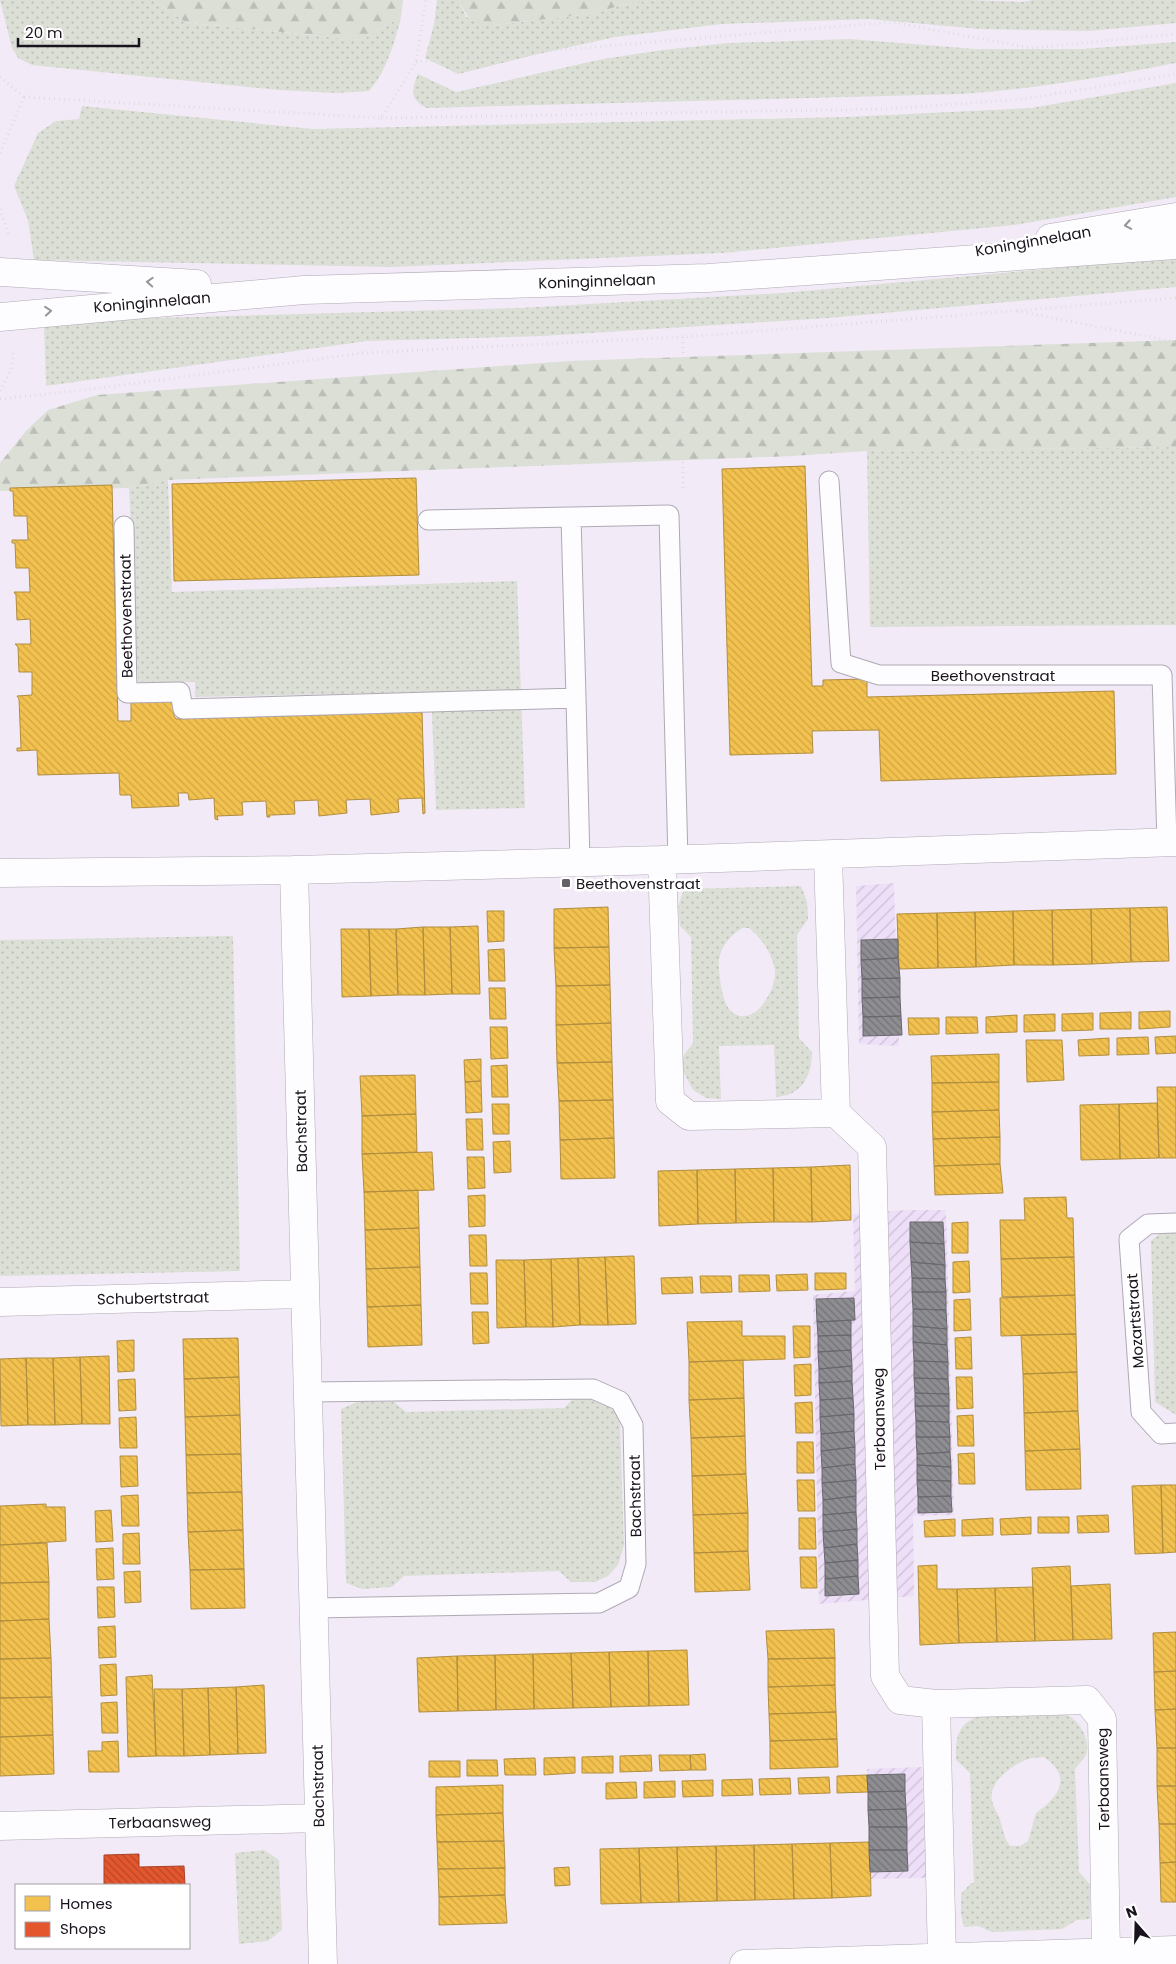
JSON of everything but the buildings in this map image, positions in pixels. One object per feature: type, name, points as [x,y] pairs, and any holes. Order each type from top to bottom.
[{"type":"street","name":"Koninginnelaan","points":[[891,265],[1176,217]]},
{"type":"street","name":"Koninginnelaan","points":[[0,316],[304,290],[708,278],[1176,245]]},
{"type":"street","name":"Koninginnelaan","points":[[0,272],[304,290]]},
{"type":"street","name":"Beethovenstraat","points":[[0,873],[294,870],[828,856],[1171,843]]},
{"type":"street","points":[[670,860],[670,1101],[689,1116],[836,1113],[828,856]]},
{"type":"street","name":"Bachstraat","points":[[294,870],[323,1964]]},
{"type":"street","name":"Terbaansweg","points":[[836,1113],[872,1147],[885,1676],[900,1700],[936,1704],[1087,1700],[1102,1719],[1106,1952]]},
{"type":"street","name":"Schubertstraat","points":[[0,1302],[305,1294]]},
{"type":"street","points":[[936,1704],[942,1958]]},
{"type":"street","name":"Terbaansweg","points":[[0,1826],[319,1818]]},
{"type":"street","points":[[744,1964],[1176,1950]]},
{"type":"lane","name":"Beethovenstraat","points":[[829,480],[841,663],[880,675],[1162,675],[1171,843]]},
{"type":"lane","points":[[428,520],[669,515],[670,860]]},
{"type":"lane","points":[[571,517],[580,862]]},
{"type":"lane","name":"Beethovenstraat","points":[[124,526],[127,693],[180,692],[183,709],[576,698]]},
{"type":"lane","name":"Mozartstraat","points":[[1176,1223],[1148,1224],[1129,1238],[1141,1412],[1161,1434],[1176,1433]]},
{"type":"lane","name":"Bachstraat","points":[[308,1392],[593,1389],[620,1401],[633,1425],[636,1564],[630,1588],[599,1603],[314,1608]]},
{"type":"path","points":[[381,118],[416,62],[426,0]]},
{"type":"path","points":[[416,62],[892,22],[1031,48],[1176,34]]},
{"type":"path","points":[[0,77],[24,97],[381,118],[888,109],[1024,99],[1176,74]]},
{"type":"path","points":[[0,153],[24,97]]},
{"type":"path","points":[[0,399],[92,389],[363,352],[682,337],[1176,298]]},
{"type":"path","points":[[1012,310],[1176,342]]},
{"type":"path","points":[[669,515],[683,504],[682,337]]},
{"type":"shaded area","points":[[894,883],[899,1046],[859,1044],[856,886]]},
{"type":"shaded area","points":[[905,1210],[946,1210],[954,1515],[913,1516],[914,1596],[819,1604],[813,1295],[855,1291],[853,1214]]},
{"type":"shaded area","points":[[922,1767],[926,1878],[871,1879],[867,1769]]},
{"type":"green space","points":[[0,0],[153,0],[189,23],[361,40],[401,17],[385,66],[369,91],[337,93],[279,90],[32,65],[18,58],[12,48]]},
{"type":"green space","points":[[153,0],[403,0],[401,17],[361,40],[190,23]]},
{"type":"green space","points":[[437,0],[459,0],[466,17],[494,25],[598,13],[620,5],[658,0],[967,0],[1022,2],[1033,0],[1176,0],[1176,23],[1088,31],[980,29],[869,19],[722,24],[615,37],[458,74],[425,58],[434,24]]},
{"type":"green space","points":[[459,0],[658,0],[620,5],[598,13],[494,25],[480,23],[471,19]]},
{"type":"green space","points":[[849,39],[976,49],[1082,49],[1176,42],[1176,63],[1069,82],[961,94],[426,108],[417,101],[413,94],[418,74],[456,92],[603,59],[663,50],[729,43]]},
{"type":"green space","points":[[1176,83],[1176,197],[1014,225],[722,253],[392,267],[34,260],[28,220],[14,186],[38,133],[56,121],[79,119],[82,106],[313,129],[847,117],[1031,108]]},
{"type":"green space","points":[[1176,257],[1176,287],[828,318],[543,336],[367,341],[46,386],[44,321],[520,308],[783,293]]},
{"type":"green space","points":[[1176,340],[1176,447],[867,451],[792,456],[168,480],[129,488],[0,491],[0,463],[26,431],[48,410],[97,395],[569,361]]},
{"type":"green space","points":[[1176,447],[1176,625],[870,627],[867,451]]},
{"type":"green space","points":[[168,480],[172,592],[517,581],[525,808],[436,810],[431,692],[195,697],[195,682],[138,682],[129,488]]},
{"type":"green space","points":[[801,886],[807,901],[808,919],[797,935],[799,1038],[812,1052],[812,1060],[804,1083],[793,1093],[776,1097],[774,1045],[719,1046],[721,1099],[706,1098],[693,1090],[683,1071],[683,1056],[693,1043],[691,937],[680,926],[678,906],[684,889]],"holes":[[[743,928],[749,928],[769,952],[775,970],[775,978],[764,1003],[750,1015],[743,1016],[731,1011],[724,1000],[719,962],[722,950],[729,939]]]},
{"type":"green space","points":[[233,936],[240,1271],[0,1276],[0,940]]},
{"type":"green space","points":[[1176,1229],[1176,1415],[1155,1402],[1151,1241],[1163,1231]]},
{"type":"green space","points":[[577,1395],[604,1402],[612,1410],[620,1424],[624,1545],[618,1565],[608,1576],[595,1582],[571,1582],[559,1571],[404,1576],[392,1587],[362,1589],[346,1583],[341,1409],[357,1402],[394,1402],[406,1412],[564,1408]]},
{"type":"green space","points":[[990,1712],[1057,1712],[1069,1716],[1083,1731],[1086,1738],[1087,1751],[1085,1757],[1075,1769],[1079,1872],[1090,1884],[1090,1919],[1077,1920],[1062,1929],[992,1932],[978,1926],[964,1927],[961,1914],[961,1894],[971,1883],[974,1883],[970,1773],[956,1760],[956,1750],[962,1728],[966,1723]],"holes":[[[1044,1757],[1053,1764],[1060,1779],[1060,1786],[1056,1794],[1036,1813],[1028,1841],[1020,1846],[1010,1846],[992,1802],[994,1787],[1001,1776],[1028,1759]]]},
{"type":"green space","points":[[264,1850],[279,1860],[282,1930],[268,1941],[239,1944],[235,1853]]},
{"type":"place","name":"Beethovenstraat","points":[[566,883]]}]
